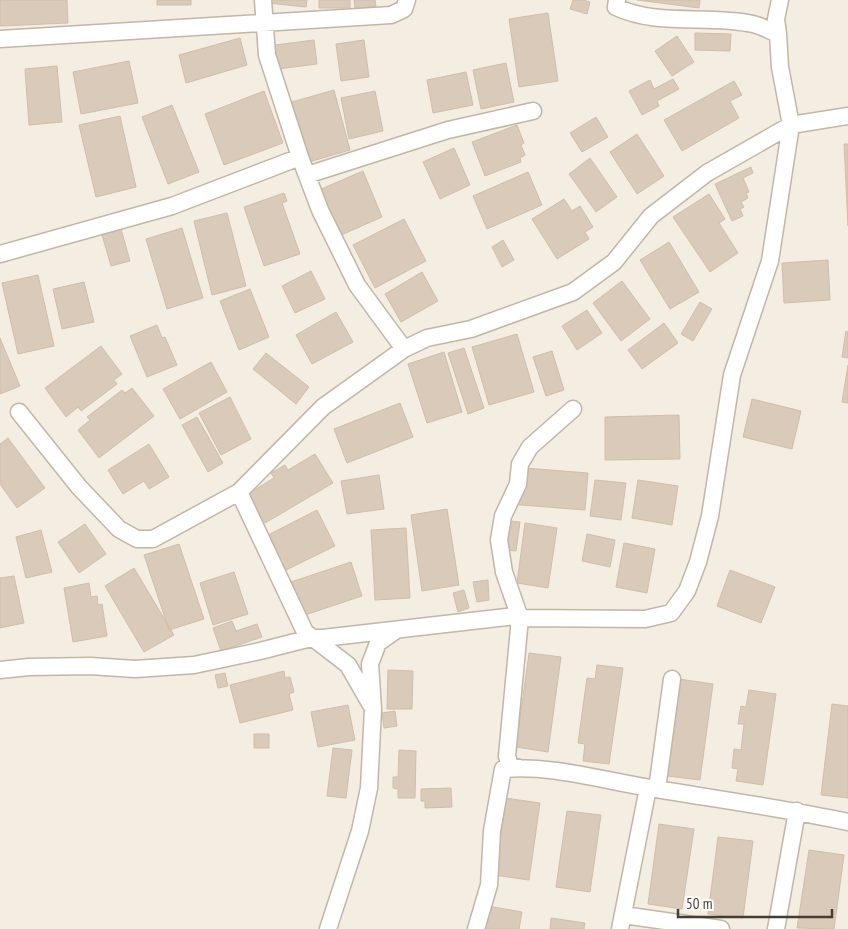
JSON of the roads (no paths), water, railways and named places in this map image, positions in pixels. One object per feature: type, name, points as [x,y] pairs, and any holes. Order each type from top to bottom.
[{"type":"street","points":[[263,0],[268,55],[300,157],[320,210],[358,285],[404,349]]},
{"type":"street","points":[[0,40],[391,14],[404,8],[407,0]]},
{"type":"street","points":[[617,0],[616,7],[630,13],[658,17],[754,24],[778,34]]},
{"type":"street","points":[[0,670],[29,667],[90,666],[135,668],[194,664],[260,651],[311,638],[515,616],[520,618],[645,619],[671,613],[687,591],[698,562],[710,516],[732,375],[770,261],[791,125],[780,67],[776,19],[780,0]]},
{"type":"street","points":[[307,175],[448,130],[533,111]]},
{"type":"street","points":[[19,412],[79,487],[118,529],[137,539],[153,539],[239,492],[323,407],[404,349],[427,338],[471,329],[573,292],[614,262],[651,216],[707,173],[791,125],[848,116]]},
{"type":"street","points":[[0,254],[172,206],[300,157]]},
{"type":"street","points":[[520,768],[510,766],[507,756],[520,618],[504,572],[499,540],[503,516],[518,484],[520,464],[530,447],[573,409]]},
{"type":"street","points":[[239,492],[305,632],[348,665],[373,709]]},
{"type":"street","points":[[328,929],[360,832],[369,788],[373,709],[370,664],[378,643],[397,629]]},
{"type":"street","points":[[672,679],[653,788],[621,922],[721,929]]},
{"type":"street","points":[[476,929],[489,885],[492,831],[503,769],[552,769],[653,788],[797,811],[848,822]]},
{"type":"street","points":[[776,929],[797,811]]}]
